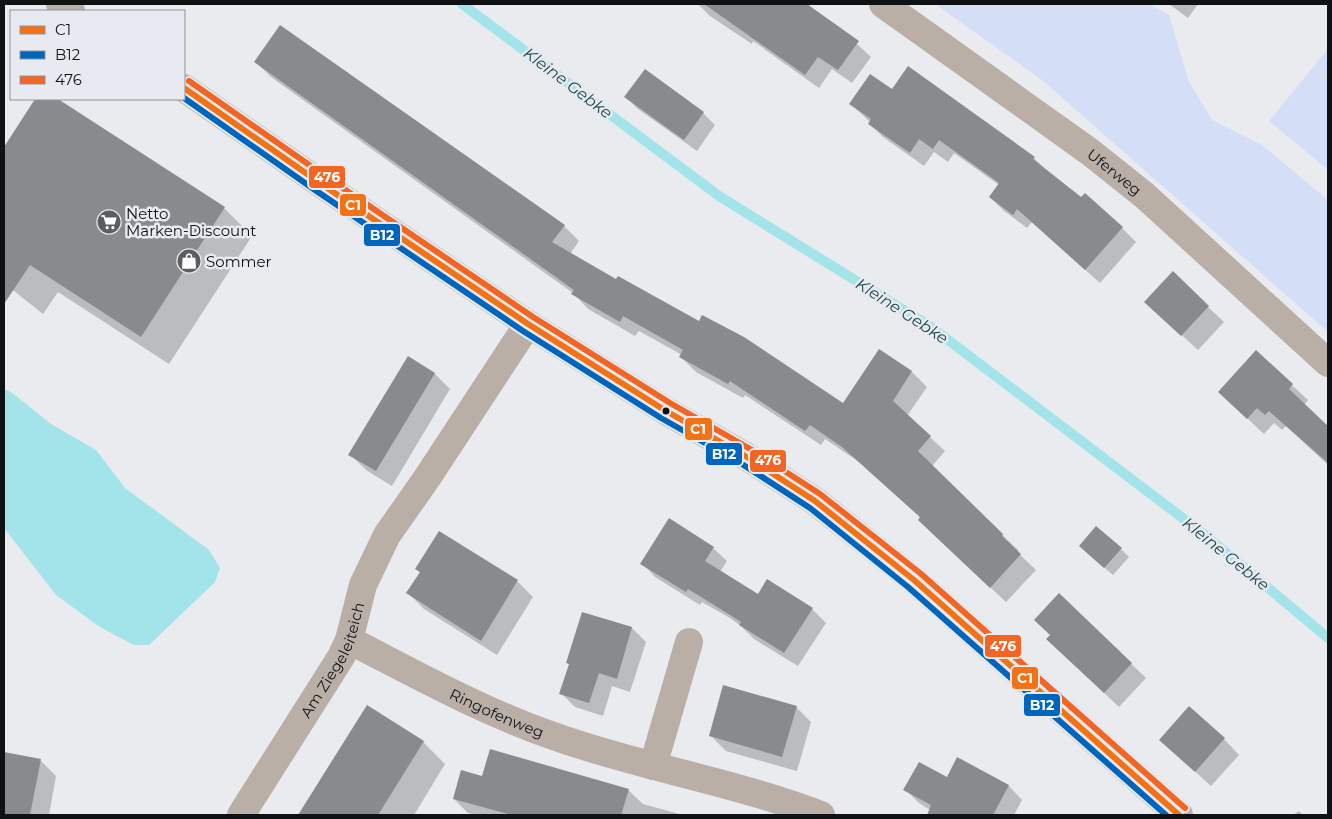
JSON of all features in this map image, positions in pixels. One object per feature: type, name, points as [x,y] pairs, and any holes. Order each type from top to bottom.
[{"type":"street","name":"Uferweg","points":[[883,4],[1090,152],[1144,195],[1328,363]]},
{"type":"street","points":[[185,89],[528,324],[666,411],[747,457],[815,501],[914,580],[1179,815]]},
{"type":"street","name":"Am Ziegeleiteich","points":[[241,815],[335,666],[349,640],[363,585],[387,535],[427,478],[528,324]]},
{"type":"street","name":"Ringofenweg","points":[[349,640],[447,691],[558,738],[653,766],[761,794],[820,815]]},
{"type":"street","points":[[653,766],[689,642]]},
{"type":"shaded area","points":[[935,4],[1149,4],[1169,15],[1189,82],[1212,120],[1262,145],[1328,200],[1328,332],[1042,80]]},
{"type":"shaded area","points":[[1328,49],[1328,170],[1269,121]]},
{"type":"shaded area","points":[[4,389],[11,392],[51,424],[96,450],[125,488],[209,550],[220,568],[215,582],[149,645],[134,645],[100,627],[56,595],[4,528]]},
{"type":"building","points":[[704,4],[807,4],[859,41],[838,70],[818,57],[805,75]]},
{"type":"building","points":[[280,25],[565,225],[552,242],[616,279],[618,276],[699,321],[702,315],[744,337],[843,403],[879,349],[912,371],[893,401],[931,436],[918,451],[1021,554],[990,588],[918,520],[920,517],[842,447],[810,425],[805,431],[730,381],[728,384],[679,357],[683,350],[623,316],[620,322],[571,294],[574,290],[254,62]]},
{"type":"building","points":[[908,66],[1035,157],[1033,159],[1081,197],[1085,193],[1123,227],[1085,270],[1017,209],[1013,215],[989,197],[999,183],[939,140],[933,149],[919,139],[910,153],[868,124],[871,119],[849,104],[870,74],[892,89]]},
{"type":"building","points":[[645,69],[704,112],[684,140],[624,97]]},
{"type":"building","name":"Netto Marken-Discount","points":[[34,100],[60,100],[225,207],[141,337],[30,265],[4,304],[4,147]]},
{"type":"building","points":[[1173,271],[1209,306],[1181,336],[1144,302]]},
{"type":"building","points":[[1256,350],[1293,384],[1289,389],[1328,426],[1328,463],[1269,411],[1265,415],[1257,408],[1247,419],[1218,392]]},
{"type":"building","points":[[408,356],[435,373],[376,471],[348,455]]},
{"type":"building","points":[[669,518],[714,547],[705,561],[758,594],[767,579],[813,608],[784,653],[739,625],[741,622],[714,605],[688,589],[686,592],[640,564]]},
{"type":"building","points":[[1096,526],[1122,548],[1104,568],[1079,546]]},
{"type":"building","points":[[439,531],[518,580],[481,641],[406,593],[420,572],[415,569]]},
{"type":"building","points":[[1059,593],[1132,663],[1104,693],[1046,639],[1050,635],[1034,620]]},
{"type":"building","points":[[582,612],[632,627],[617,679],[599,673],[589,703],[559,694],[569,664],[566,663]]},
{"type":"building","points":[[723,685],[797,706],[782,757],[709,736]]},
{"type":"building","points":[[367,705],[424,741],[378,815],[298,815]]},
{"type":"building","points":[[1189,706],[1225,738],[1195,772],[1159,740]]},
{"type":"building","points":[[490,749],[629,789],[621,815],[512,815],[453,799],[461,770],[482,776]]},
{"type":"building","points":[[4,752],[41,759],[30,815],[4,815]]},
{"type":"building","points":[[957,757],[1009,785],[993,815],[927,815],[931,805],[903,790],[919,762],[947,777]]},
{"type":"waterway","name":"Kleine Gebke","points":[[462,4],[719,196],[931,327],[1205,535],[1328,638]]},
{"type":"transit line","name":"476","points":[[189,81],[533,317],[670,403],[752,450],[820,494],[920,573],[1185,808]]},
{"type":"transit line","name":"C1","points":[[185,89],[528,324],[666,411],[747,457],[815,501],[914,580],[1179,815]]},
{"type":"transit line","name":"B12","points":[[185,99],[315,190],[523,331],[661,418],[742,464],[810,508],[908,587],[1166,815]]},
{"type":"place","name":"Netto Marken-Discount","points":[[109,222]]},
{"type":"place","name":"Sommer","points":[[189,261]]}]
